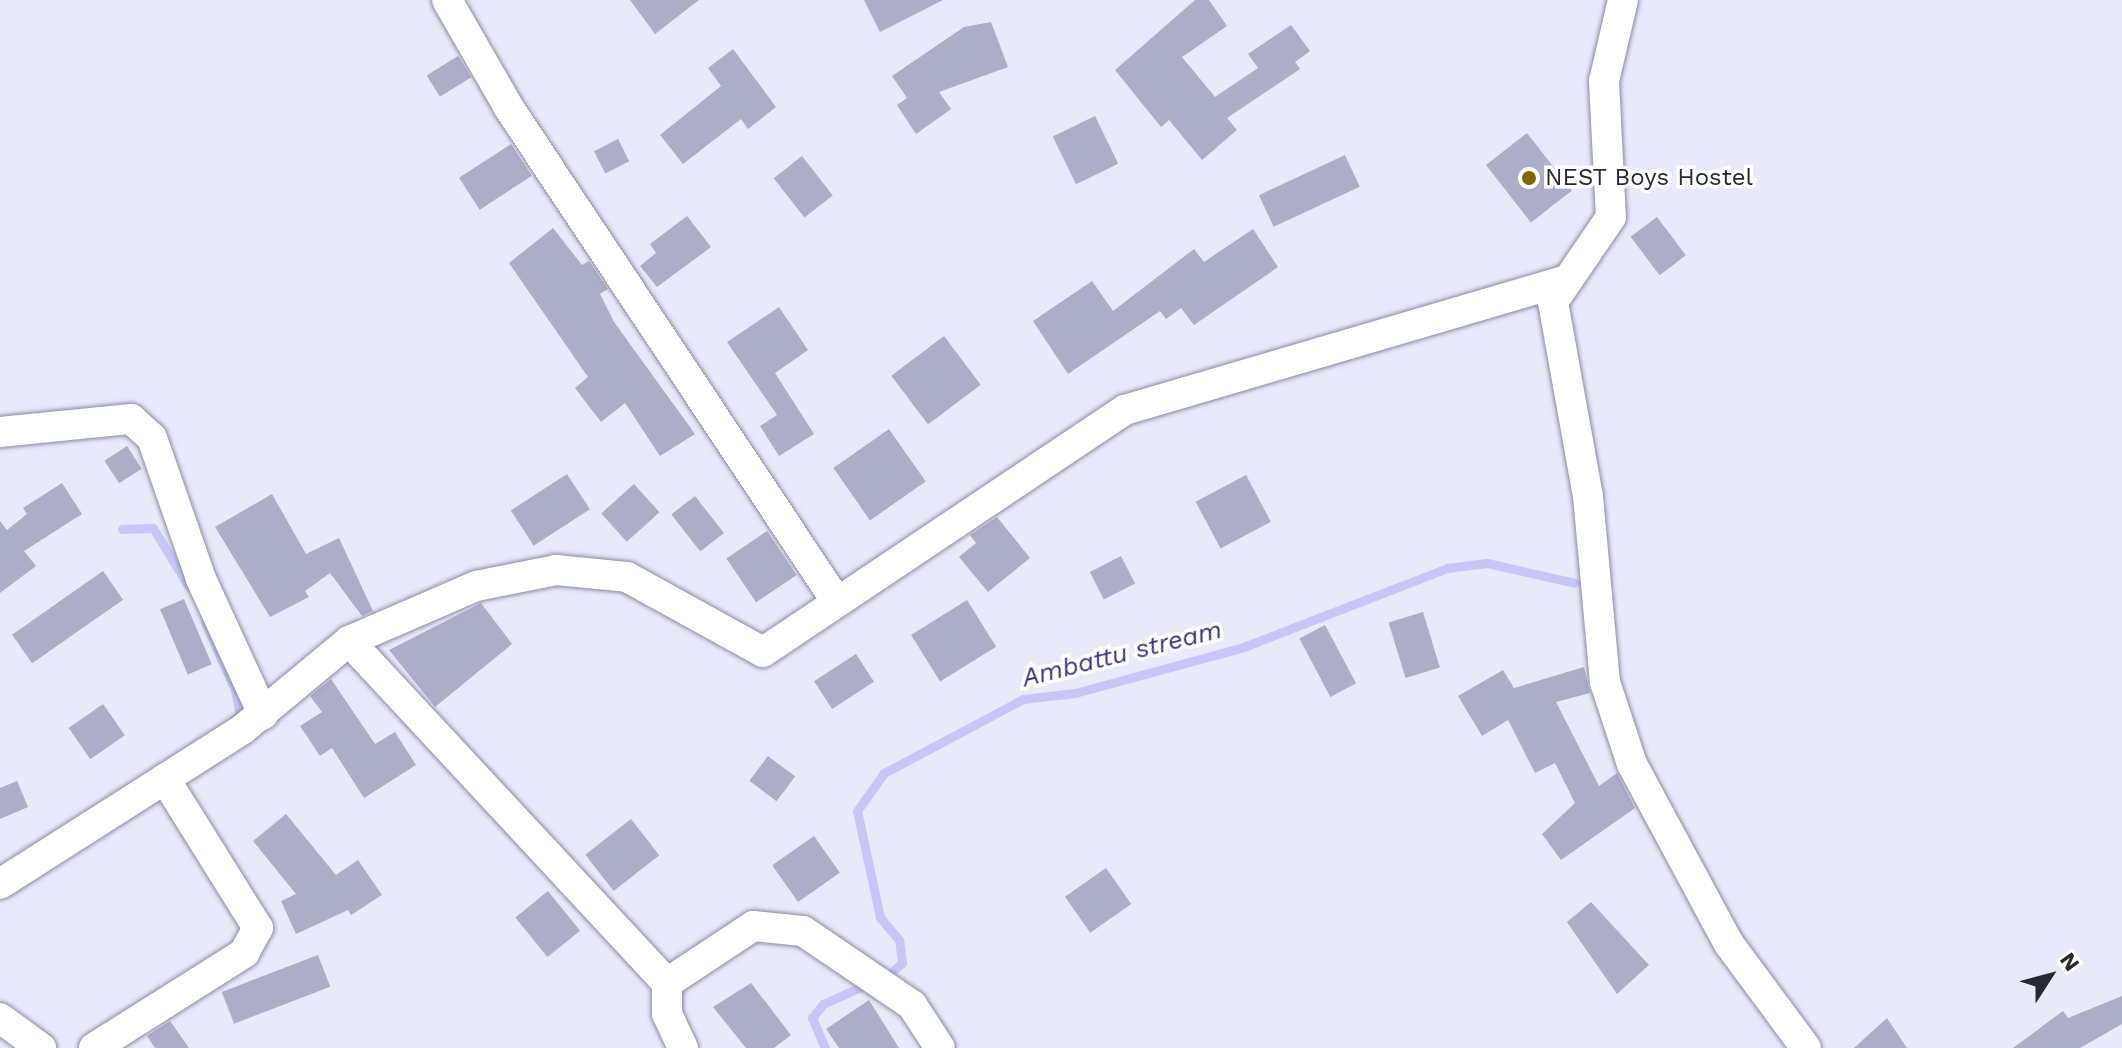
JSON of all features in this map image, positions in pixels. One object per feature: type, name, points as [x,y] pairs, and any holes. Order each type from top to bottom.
[{"type":"street","points":[[447,0],[534,147],[837,602]]},
{"type":"street","points":[[1623,0],[1604,81],[1611,217],[1553,302],[1588,496],[1605,682],[1632,764],[1729,944],[1806,1048]]},
{"type":"street","points":[[0,884],[263,714],[349,641],[476,586],[556,570],[627,577],[763,652],[1125,410],[1568,280]]},
{"type":"street","points":[[0,432],[131,419],[152,438],[201,579],[263,714]]},
{"type":"street","points":[[349,641],[667,983],[667,1014],[683,1048]]},
{"type":"street","points":[[94,1048],[244,953],[258,928],[165,779]]},
{"type":"street","points":[[667,983],[753,926],[803,931],[912,1005],[940,1048]]},
{"type":"street","points":[[0,1018],[41,1048]]},
{"type":"building","points":[[630,0],[699,0],[655,34]]},
{"type":"building","points":[[864,0],[943,0],[880,32]]},
{"type":"building","points":[[1195,0],[1209,0],[1227,26],[1182,57],[1215,97],[1258,68],[1248,54],[1291,25],[1310,51],[1295,62],[1300,69],[1227,118],[1237,130],[1202,160],[1169,120],[1161,127],[1115,70]]},
{"type":"building","points":[[991,22],[1008,67],[939,92],[951,109],[916,134],[897,105],[907,98],[892,76],[964,27]]},
{"type":"building","points":[[733,49],[776,107],[748,129],[741,119],[683,164],[660,135],[721,86],[708,68]]},
{"type":"building","points":[[458,56],[471,77],[440,97],[427,76]]},
{"type":"building","points":[[1095,116],[1118,164],[1076,184],[1053,137]]},
{"type":"building","name":"NEST Boys Hostel","points":[[1527,133],[1572,191],[1531,223],[1486,165]]},
{"type":"building","points":[[618,139],[629,161],[605,174],[594,151]]},
{"type":"building","points":[[511,144],[532,176],[480,210],[459,178]]},
{"type":"building","points":[[1345,155],[1360,187],[1274,227],[1259,195]]},
{"type":"building","points":[[802,156],[833,195],[804,218],[774,178]]},
{"type":"building","points":[[687,216],[711,247],[657,287],[640,266],[656,253],[650,244]]},
{"type":"building","points":[[1657,217],[1686,255],[1660,275],[1631,237]]},
{"type":"building","points":[[553,228],[582,265],[589,261],[608,289],[600,294],[614,322],[695,434],[660,456],[625,403],[601,422],[575,388],[588,377],[509,263]]},
{"type":"building","points":[[1253,229],[1278,267],[1194,325],[1181,308],[1166,319],[1160,311],[1068,374],[1033,321],[1092,281],[1113,311],[1194,249],[1204,262]]},
{"type":"building","points":[[779,307],[808,350],[775,373],[814,434],[779,456],[760,426],[777,415],[727,342]]},
{"type":"building","points":[[944,336],[981,385],[928,424],[891,376]]},
{"type":"building","points":[[889,429],[926,481],[870,520],[833,468]]},
{"type":"building","points":[[127,446],[142,469],[119,483],[104,461]]},
{"type":"building","points":[[567,474],[590,509],[534,546],[511,510]]},
{"type":"building","points":[[1246,475],[1271,522],[1221,549],[1196,502]]},
{"type":"building","points":[[62,483],[82,514],[24,551],[36,566],[0,593],[0,521],[7,530],[27,514],[23,508]]},
{"type":"building","points":[[634,484],[659,512],[627,542],[601,513]]},
{"type":"building","points":[[272,494],[306,554],[339,538],[373,611],[362,616],[330,573],[305,591],[309,597],[270,617],[215,527]]},
{"type":"building","points":[[695,496],[724,533],[700,552],[671,514]]},
{"type":"building","points":[[997,517],[1030,558],[988,592],[959,557],[976,543],[970,535]]},
{"type":"building","points":[[767,531],[797,575],[756,602],[726,558]]},
{"type":"building","points":[[1121,556],[1135,584],[1104,600],[1090,572]]},
{"type":"building","points":[[103,571],[123,600],[32,663],[12,635]]},
{"type":"building","points":[[184,599],[212,664],[188,675],[160,609]]},
{"type":"building","points":[[967,600],[996,647],[940,682],[911,635]]},
{"type":"building","points":[[481,603],[512,644],[435,707],[389,650]]},
{"type":"building","points":[[1423,612],[1440,667],[1406,678],[1389,623]]},
{"type":"building","points":[[1325,625],[1356,683],[1330,697],[1299,639]]},
{"type":"building","points":[[856,654],[874,682],[832,709],[814,681]]},
{"type":"building","points":[[1584,667],[1590,693],[1556,702],[1599,786],[1617,773],[1635,808],[1561,860],[1542,834],[1575,803],[1555,763],[1535,773],[1508,720],[1482,736],[1458,696],[1503,670],[1514,688]]},
{"type":"building","points":[[331,679],[375,744],[395,732],[416,765],[364,798],[332,748],[320,756],[300,726],[322,712],[310,696]]},
{"type":"building","points":[[103,704],[125,735],[90,759],[69,728]]},
{"type":"building","points":[[768,756],[795,776],[776,801],[749,781]]},
{"type":"building","points":[[17,781],[28,807],[0,819],[0,788]]},
{"type":"building","points":[[286,814],[336,875],[358,860],[382,895],[351,915],[348,910],[296,934],[281,901],[296,894],[253,841]]},
{"type":"building","points":[[631,819],[659,855],[614,891],[585,855]]},
{"type":"building","points":[[814,836],[840,873],[798,902],[772,865]]},
{"type":"building","points":[[1106,868],[1131,904],[1090,933],[1065,897]]},
{"type":"building","points":[[548,891],[580,931],[547,957],[515,917]]},
{"type":"building","points":[[1591,902],[1649,965],[1617,994],[1567,922]]},
{"type":"building","points":[[318,955],[330,987],[234,1024],[222,992]]},
{"type":"building","points":[[751,983],[791,1035],[774,1048],[746,1048],[713,1007]]},
{"type":"building","points":[[2122,996],[2122,1024],[2080,1048],[2013,1048],[2063,1011],[2068,1018]]},
{"type":"building","points":[[869,1000],[899,1048],[839,1048],[826,1029]]},
{"type":"building","points":[[1887,1018],[1907,1048],[1854,1048]]},
{"type":"building","points":[[170,1021],[189,1048],[155,1048],[147,1036]]},
{"type":"waterway","points":[[122,529],[153,528],[189,587]]},
{"type":"waterway","name":"Ambattu stream","points":[[884,979],[902,963],[899,940],[880,917],[857,811],[884,773],[1023,699],[1075,693],[1241,648],[1447,568],[1487,563],[1575,583]]},
{"type":"waterway","points":[[205,622],[235,690],[240,715],[233,720]]},
{"type":"waterway","name":"Ambattu stream","points":[[825,1048],[812,1018],[823,1004],[870,983]]},
{"type":"place","name":"NEST Boys Hostel","points":[[1529,178]]}]
